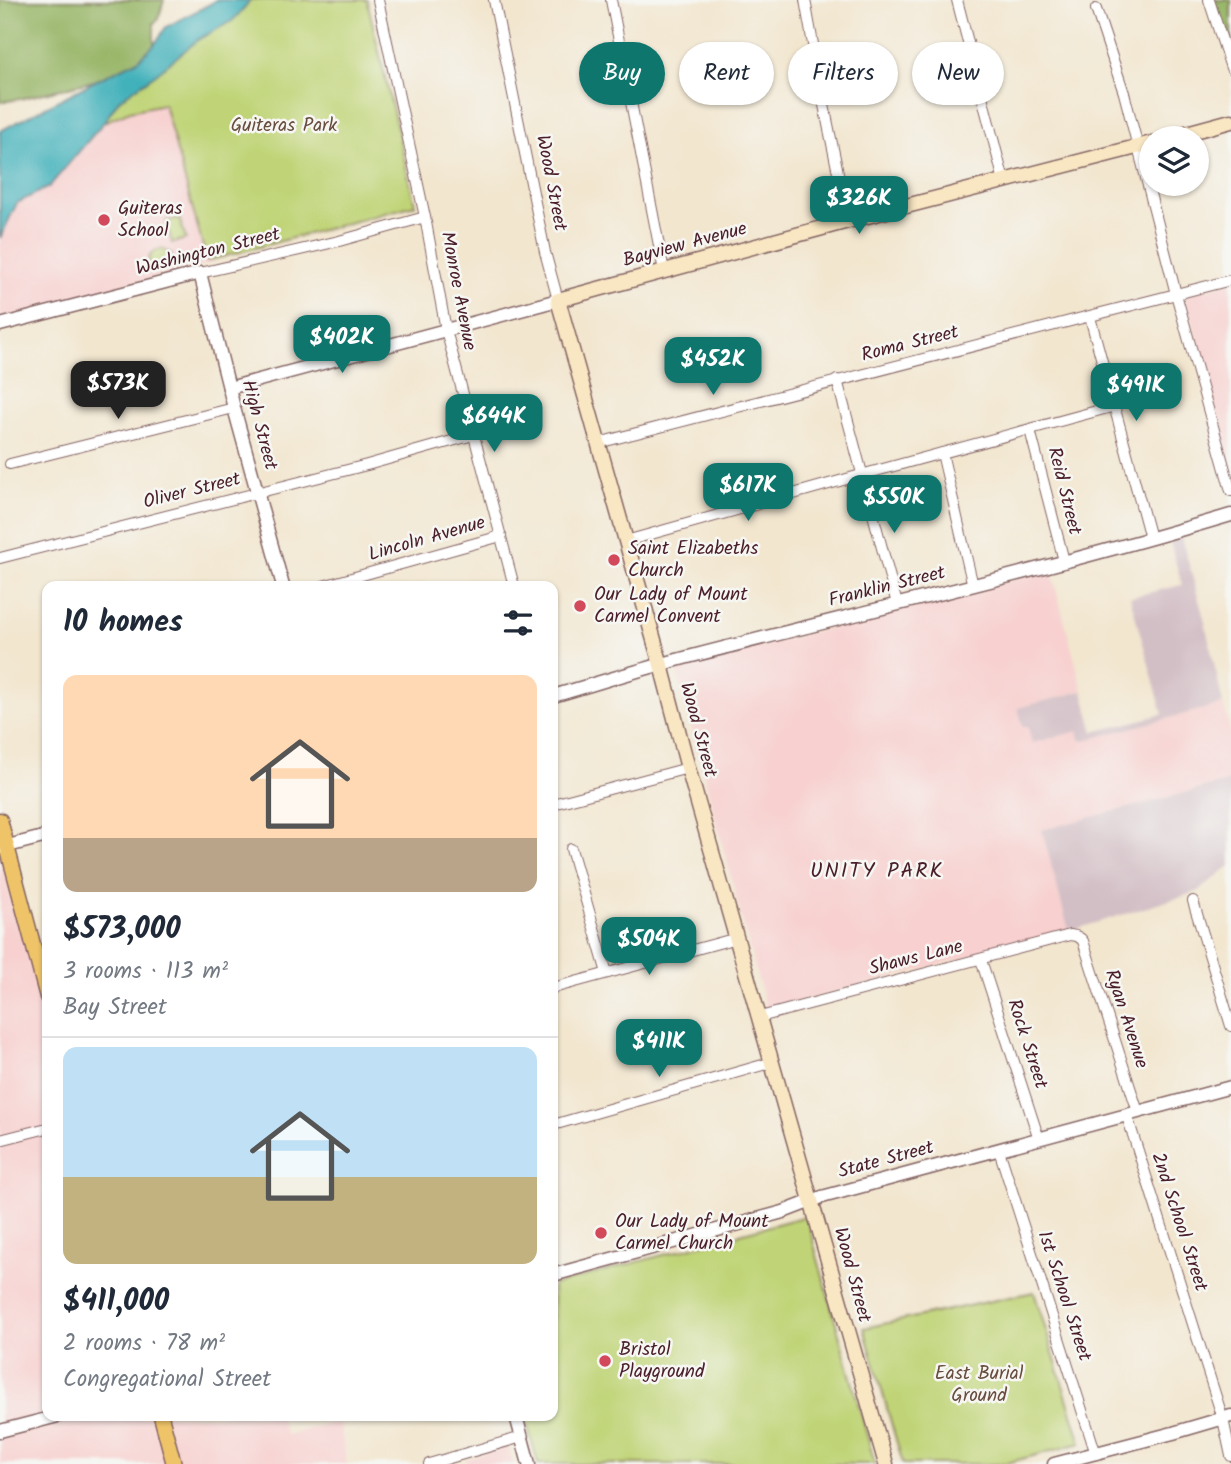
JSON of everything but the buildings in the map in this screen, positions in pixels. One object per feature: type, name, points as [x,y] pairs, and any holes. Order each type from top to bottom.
[{"type":"main road","points":[[1209,127],[1231,121]]},
{"type":"main road","name":"Bayview Avenue","points":[[558,300],[848,221],[1139,147]]},
{"type":"main road","name":"Wood Street","points":[[558,300],[886,1464]]},
{"type":"main road","points":[[0,820],[4,847],[42,980]]},
{"type":"main road","points":[[162,1421],[174,1464]]},
{"type":"street","name":"Monroe Avenue","points":[[378,0],[425,217],[446,330],[513,581]]},
{"type":"street","name":"Wood Street","points":[[494,0],[545,252],[558,300]]},
{"type":"street","points":[[611,0],[664,271]]},
{"type":"street","points":[[805,0],[848,221]]},
{"type":"street","points":[[957,0],[1004,181]]},
{"type":"street","points":[[1209,0],[1231,68]]},
{"type":"street","points":[[1096,9],[1139,130]]},
{"type":"street","points":[[1156,196],[1176,294],[1231,491]]},
{"type":"street","name":"Washington Street","points":[[0,325],[200,272],[339,241],[425,217]]},
{"type":"street","name":"High Street","points":[[200,272],[233,408],[282,581]]},
{"type":"street","name":"Roma Street","points":[[598,443],[1231,280]]},
{"type":"street","name":"Bayview Avenue","points":[[229,387],[558,300]]},
{"type":"street","points":[[1090,317],[1150,538]]},
{"type":"street","points":[[836,380],[897,604]]},
{"type":"street","points":[[626,541],[1115,406]]},
{"type":"street","points":[[10,464],[233,408]]},
{"type":"street","name":"Reid Street","points":[[1030,430],[1064,561]]},
{"type":"street","name":"Oliver Street","points":[[0,558],[367,465],[473,435]]},
{"type":"street","points":[[942,453],[973,586]]},
{"type":"street","name":"Franklin Street","points":[[558,695],[1231,515]]},
{"type":"street","name":"Lincoln Avenue","points":[[341,581],[501,536]]},
{"type":"street","points":[[558,803],[688,768]]},
{"type":"street","points":[[4,847],[42,837]]},
{"type":"street","points":[[571,849],[607,973]]},
{"type":"street","points":[[1193,901],[1231,1026]]},
{"type":"street","name":"Shaws Lane","points":[[760,1017],[1070,935],[1080,937]]},
{"type":"street","name":"Ryan Avenue","points":[[1080,937],[1132,1114]]},
{"type":"street","points":[[558,987],[737,938]]},
{"type":"street","name":"Rock Street","points":[[981,960],[1039,1139]]},
{"type":"street","points":[[558,1124],[773,1062]]},
{"type":"street","name":"State Street","points":[[558,1274],[783,1212],[812,1201],[1231,1087]]},
{"type":"street","name":"2nd School Street","points":[[1132,1114],[1227,1418],[1231,1456]]},
{"type":"street","points":[[0,1140],[42,1129]]},
{"type":"street","name":"1st School Street","points":[[999,1150],[1096,1454]]},
{"type":"street","points":[[1054,1464],[1081,1461],[1096,1454],[1227,1418]]},
{"type":"street","points":[[0,1431],[42,1420]]},
{"type":"street","points":[[517,1421],[529,1464]]},
{"type":"street","points":[[429,1464],[522,1437]]},
{"type":"shaded area","name":"Guiteras School","points":[[168,103],[212,263],[0,319],[0,238],[17,203],[49,187],[104,122],[130,111]]},
{"type":"shaded area","points":[[1231,281],[1231,464],[1185,295]]},
{"type":"shaded area","points":[[1181,536],[1204,618],[1223,704],[1081,741],[1078,731],[1032,743],[1028,726],[1023,727],[1018,708],[1083,691],[1094,732],[1163,714],[1130,597],[1182,585],[1169,538]]},
{"type":"shaded area","points":[[1051,570],[1083,691],[1018,708],[1023,727],[1027,725],[1078,731],[1081,741],[1223,704],[1231,733],[1231,781],[1043,830],[1069,931],[766,1010],[676,668]]},
{"type":"shaded area","points":[[1231,781],[1231,865],[1197,892],[1069,931],[1042,830]]},
{"type":"shaded area","points":[[0,843],[42,996],[42,1421],[282,1421],[286,1435],[339,1421],[347,1464],[0,1464]]},
{"type":"shaded area","points":[[508,1446],[513,1464],[467,1464],[466,1459]]},
{"type":"green space","points":[[0,0],[164,0],[158,20],[154,23],[154,45],[137,61],[97,80],[0,102]]},
{"type":"green space","name":"Guiteras Park","points":[[244,0],[367,0],[415,205],[207,261],[164,104],[130,111],[104,122],[119,100],[199,37],[220,27]]},
{"type":"green space","points":[[1208,0],[1231,0],[1231,53]]},
{"type":"green space","points":[[179,218],[186,239],[172,243],[166,221]]},
{"type":"green space","points":[[162,249],[171,254],[173,263],[150,270],[150,256],[154,251]]},
{"type":"green space","points":[[806,1216],[875,1464],[538,1464],[526,1421],[558,1421],[558,1284]]},
{"type":"green space","name":"East Burial Ground","points":[[1034,1292],[1081,1443],[1003,1464],[903,1464],[864,1328]]},
{"type":"water","points":[[215,0],[250,0],[232,21],[199,39],[119,100],[104,122],[49,187],[17,203],[0,238],[0,131],[137,61],[154,45],[166,27]]},
{"type":"place","name":"Guiteras School","points":[[104,220]]},
{"type":"place","name":"Saint Elizabeths Church","points":[[614,560]]},
{"type":"place","name":"Our Lady of Mount Carmel Convent","points":[[580,606]]},
{"type":"place","name":"Our Lady of Mount Carmel Church","points":[[601,1233]]},
{"type":"place","name":"Bristol Playground","points":[[605,1361]]},
{"type":"district","name":"UNITY PARK","points":[[877,871]]}]
